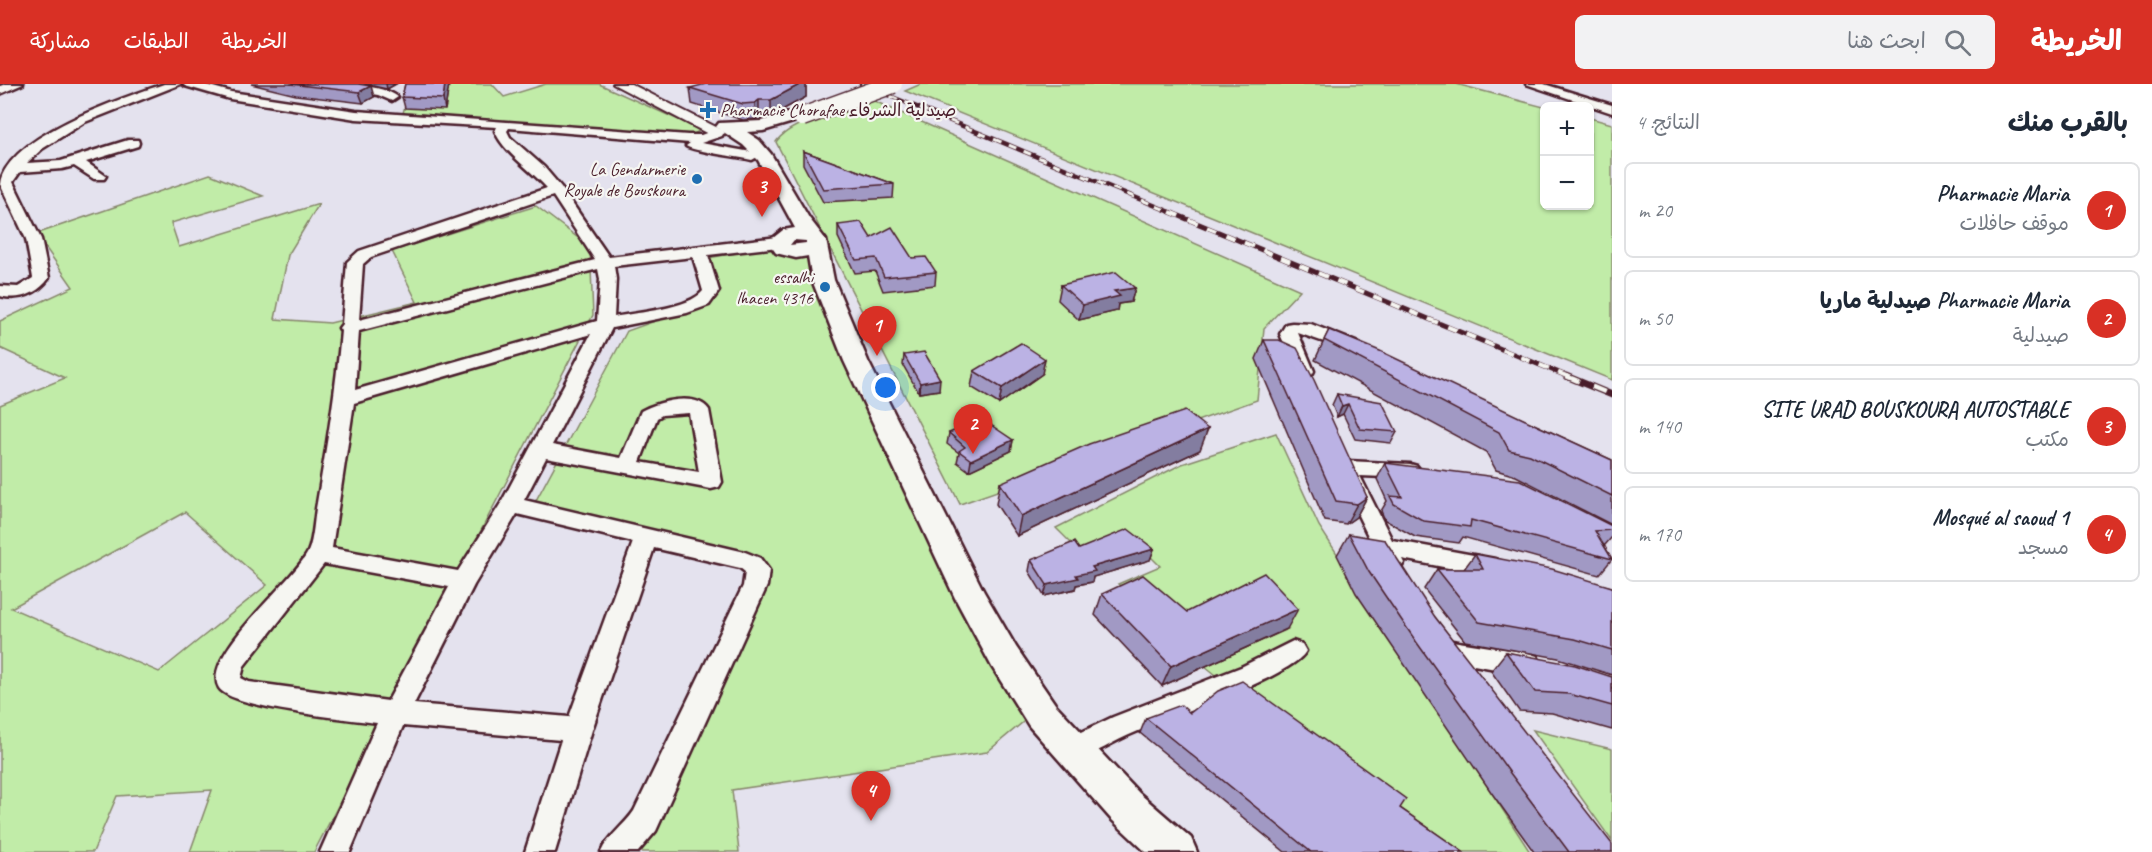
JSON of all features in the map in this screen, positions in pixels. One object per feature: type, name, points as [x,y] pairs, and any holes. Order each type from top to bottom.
[{"type":"main road","points":[[798,242],[765,147],[769,136],[799,116],[879,84]]},
{"type":"main road","points":[[711,136],[769,125],[893,84]]},
{"type":"main road","points":[[711,136],[740,146],[752,156],[763,172],[798,242],[823,280],[897,449],[971,598],[1004,657],[1042,715],[1125,806],[1176,852]]},
{"type":"main road","points":[[711,136],[753,144],[771,168]]},
{"type":"street","points":[[0,90],[17,84]]},
{"type":"street","points":[[0,291],[6,294],[21,291],[36,285],[41,278],[40,263],[30,226],[3,183],[22,159],[70,124],[175,84]]},
{"type":"street","points":[[189,84],[230,95],[239,102],[290,114],[503,127],[711,136]]},
{"type":"street","points":[[326,84],[381,92],[392,90],[390,103],[371,120]]},
{"type":"street","points":[[620,84],[711,136]]},
{"type":"street","points":[[636,84],[711,136]]},
{"type":"street","points":[[1532,84],[1612,109]]},
{"type":"street","points":[[335,852],[395,714],[464,581],[511,506],[605,324],[608,279],[605,262],[556,190],[539,170],[504,138],[503,127]]},
{"type":"street","points":[[15,168],[54,166],[133,143]]},
{"type":"street","points":[[76,161],[99,176]]},
{"type":"street","points":[[556,190],[358,258],[352,271],[345,399],[319,554],[234,660],[228,673],[228,680],[233,688],[249,693],[395,714],[578,730]]},
{"type":"street","points":[[348,328],[605,262],[798,242]]},
{"type":"street","points":[[345,399],[605,324],[681,309],[703,301],[711,291],[699,251]]},
{"type":"street","points":[[1315,394],[1292,342],[1289,333],[1292,328],[1309,329],[1367,354]]},
{"type":"street","points":[[541,450],[711,482],[699,410],[685,406],[657,410],[648,415],[628,466]]},
{"type":"street","points":[[1404,584],[1383,547],[1343,459],[1428,472]]},
{"type":"street","points":[[511,506],[745,561],[754,567],[757,577],[645,821],[636,834],[616,852]]},
{"type":"street","points":[[540,852],[578,730],[646,539]]},
{"type":"street","points":[[1383,547],[1518,573]]},
{"type":"street","points":[[319,554],[464,581]]},
{"type":"street","points":[[1474,679],[1446,643],[1548,668]]},
{"type":"street","points":[[1073,750],[1123,725],[1250,675],[1293,651]]},
{"type":"green space","points":[[408,84],[492,84],[504,97],[546,84],[599,84],[701,130],[692,135],[403,113],[408,95]]},
{"type":"green space","points":[[921,84],[1456,84],[1540,106],[1540,210],[1594,210],[1594,119],[1612,124],[1612,380],[905,91]]},
{"type":"green space","points":[[872,100],[1300,290],[1264,328],[1257,400],[960,504],[776,142],[783,134],[806,121]]},
{"type":"green space","points":[[210,174],[263,196],[171,223],[179,247],[319,204],[288,255],[275,319],[330,323],[417,302],[392,251],[536,206],[590,247],[593,315],[314,852],[190,852],[212,790],[117,796],[93,852],[0,852],[0,405],[65,378],[0,348],[0,321],[73,287],[36,234]],"holes":[[[185,512],[267,585],[159,672],[11,608]]]},
{"type":"green space","points":[[806,241],[1034,713],[987,752],[732,790],[739,852],[615,852],[758,573],[527,517],[627,331],[711,301],[702,259]]},
{"type":"green space","points":[[1276,433],[1319,526],[1530,852],[1434,852],[1205,666],[1286,630],[1171,627],[1118,584],[1160,566],[1128,534],[1080,552],[1056,528],[1182,464]]},
{"type":"green space","points":[[1533,730],[1612,749],[1612,841]]},
{"type":"building","points":[[290,84],[358,84],[371,86],[359,92]]},
{"type":"building","points":[[405,84],[445,84],[443,99],[402,97]]},
{"type":"building","points":[[706,84],[801,84],[771,100],[743,104],[690,88]]},
{"type":"building","points":[[803,151],[894,184],[823,189]]},
{"type":"building","points":[[861,222],[871,238],[892,227],[912,258],[926,257],[936,272],[884,277],[876,258],[856,260],[838,225]]},
{"type":"building","points":[[1116,272],[1135,288],[1114,291],[1120,296],[1083,305],[1061,285]]},
{"type":"building","points":[[1329,330],[1380,351],[1612,460],[1612,496],[1530,455],[1509,450],[1499,432],[1324,340]]},
{"type":"building","points":[[1264,340],[1279,340],[1297,348],[1367,497],[1357,504],[1336,501]]},
{"type":"building","points":[[1021,343],[1045,359],[1002,388],[974,371]]},
{"type":"building","points":[[924,352],[940,379],[920,383],[904,355]]},
{"type":"building","points":[[1337,394],[1382,402],[1397,432],[1360,429],[1348,404],[1342,406]]},
{"type":"building","points":[[1185,411],[1208,429],[1021,516],[1000,483],[1089,444]]},
{"type":"building","points":[[982,419],[1013,440],[971,460],[959,451],[965,447],[949,433]]},
{"type":"building","points":[[1385,463],[1520,480],[1612,526],[1612,530],[1595,531],[1612,559],[1471,520],[1470,527],[1424,521],[1394,504],[1390,496],[1402,497]]},
{"type":"building","points":[[1128,529],[1154,549],[1092,567],[1095,571],[1076,575],[1078,578],[1047,585],[1031,560],[1074,542],[1079,549]]},
{"type":"building","points":[[1349,534],[1385,540],[1435,617],[1612,844],[1612,852],[1569,852],[1415,640],[1369,572]]},
{"type":"building","points":[[1475,554],[1552,569],[1612,587],[1612,650],[1575,639],[1479,622],[1437,569],[1483,569]]},
{"type":"building","points":[[1264,573],[1298,609],[1171,666],[1102,594],[1143,575],[1187,612]]},
{"type":"building","points":[[1506,652],[1575,665],[1612,677],[1612,706],[1569,694],[1535,692]]},
{"type":"building","points":[[1242,681],[1406,799],[1400,808],[1463,852],[1311,852],[1146,718],[1181,705],[1190,713],[1218,691]]},
{"type":"railway","points":[[861,84],[1173,213]]},
{"type":"railway","points":[[1170,212],[1569,377]]},
{"type":"railway","points":[[1566,376],[1612,395]]},
{"type":"place","name":"Pharmacie Chorafae صيدلية الشرفاء","points":[[708,110]]},
{"type":"place","name":"La Gendarmerie Royale de Bouskoura","points":[[697,179]]},
{"type":"place","name":"SITE URAD BOUSKOURA AUTOSTABLE","points":[[762,217]]},
{"type":"place","name":"essalhi lhacen 4316","points":[[825,287]]},
{"type":"place","name":"Pharmacie Maria","points":[[877,356]]},
{"type":"place","name":"Pharmacie Maria صيدلية ماريا","points":[[973,454]]},
{"type":"place","name":"Mosqué al saoud 1","points":[[871,821]]}]
